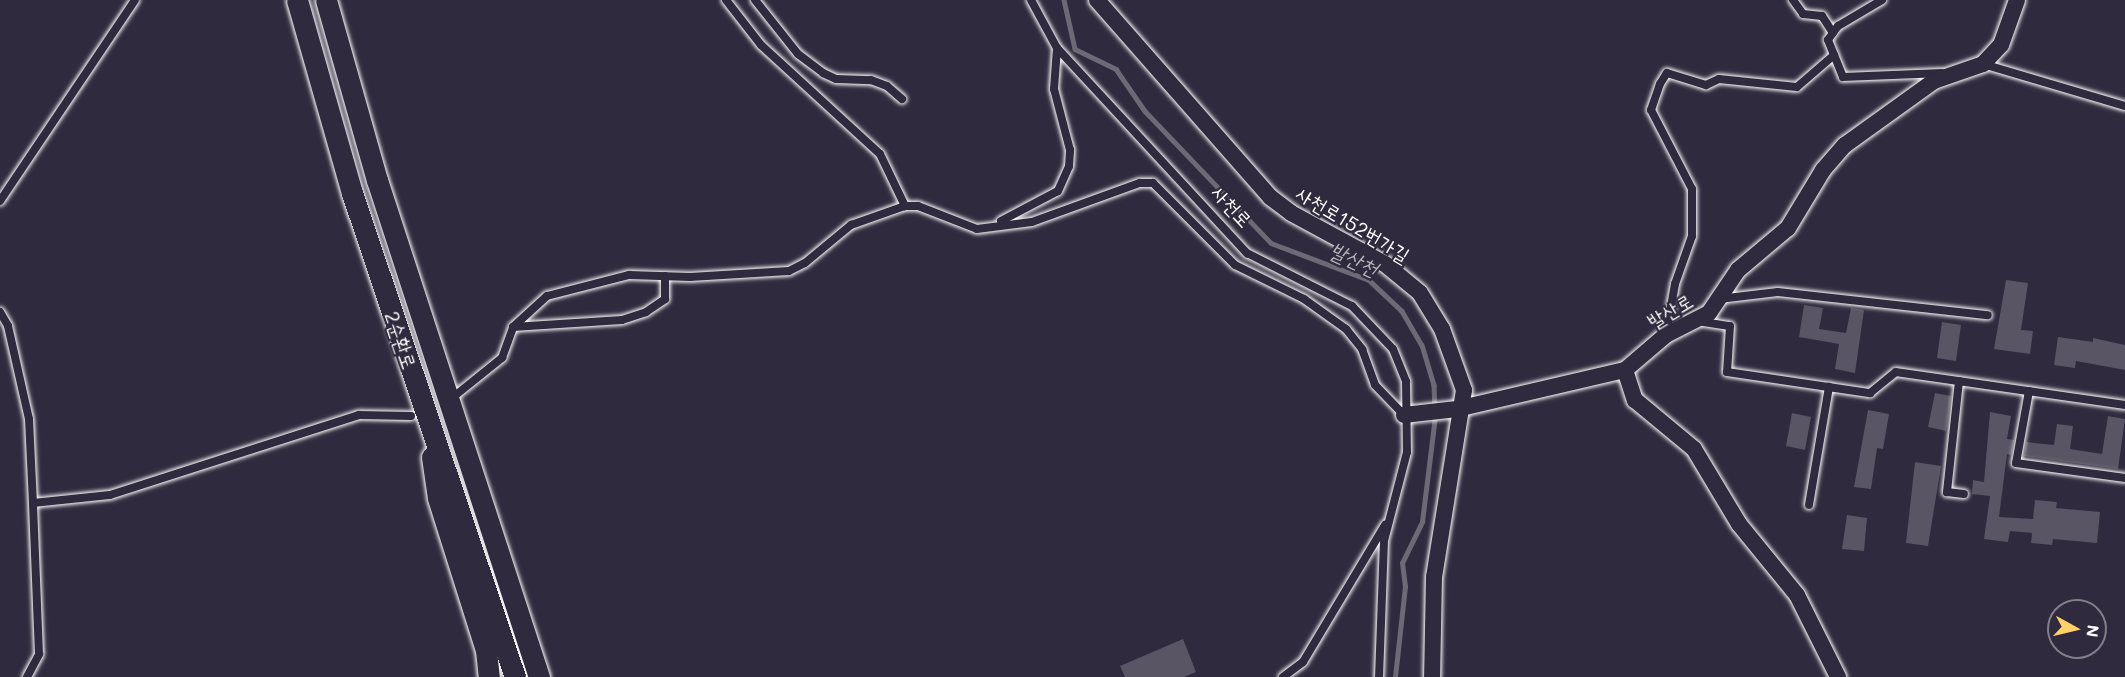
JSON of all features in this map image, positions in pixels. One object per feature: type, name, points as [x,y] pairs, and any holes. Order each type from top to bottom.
[{"type":"street","name":"2순환로","points":[[297,0],[417,411],[515,677]]},
{"type":"street","name":"2순환로","points":[[326,0],[377,180],[540,677]]},
{"type":"street","name":"사천로152번가길","points":[[1097,0],[1270,197],[1291,213],[1385,264],[1420,293],[1452,350],[1464,390],[1434,577],[1432,677]]},
{"type":"street","points":[[1983,64],[2001,45],[2018,0]]},
{"type":"street","name":"발산로","points":[[1625,370],[1666,335],[1697,321],[1718,299],[1738,270],[1788,228],[1822,170],[1845,145],[1951,73],[1983,64]]},
{"type":"street","points":[[1409,415],[1460,408],[1625,370],[1635,400],[1694,448],[1739,524],[1797,595],[1838,677]]},
{"type":"street","points":[[417,411],[438,498],[486,650],[489,677]]},
{"type":"lane","points":[[0,201],[135,0]]},
{"type":"lane","points":[[726,0],[761,45],[880,154],[905,206]]},
{"type":"lane","points":[[754,0],[798,54],[823,73],[836,79],[871,80],[887,86],[902,99]]},
{"type":"lane","name":"사천로","points":[[1031,0],[1058,48],[1247,253],[1352,306],[1369,320],[1393,348],[1406,382],[1409,415],[1407,452],[1384,541],[1379,607],[1379,677]]},
{"type":"lane","points":[[1793,0],[1803,14],[1822,16],[1833,33]]},
{"type":"lane","points":[[1882,0],[1833,33],[1828,40],[1842,77],[1951,73]]},
{"type":"lane","points":[[993,226],[1058,191],[1069,166],[1070,150],[1055,105],[1053,68],[1058,48]]},
{"type":"lane","points":[[1666,335],[1675,284],[1692,236],[1692,189],[1651,110],[1660,84],[1667,73],[1706,85],[1719,79],[1797,87],[1834,55]]},
{"type":"lane","points":[[1983,64],[2125,106]]},
{"type":"lane","points":[[457,394],[502,358],[513,327],[547,296],[629,276],[789,271],[805,263],[851,225],[905,206],[918,206],[964,227],[993,226],[1032,222],[1140,183],[1153,183],[1235,265],[1304,299],[1346,329],[1362,349],[1374,385],[1409,415]]},
{"type":"lane","points":[[513,327],[622,320],[646,312],[665,299],[665,276]]},
{"type":"lane","points":[[1718,299],[1778,292],[1988,315]]},
{"type":"lane","points":[[0,312],[8,326],[29,419],[39,654],[27,677]]},
{"type":"lane","points":[[1697,321],[1730,326],[1727,372],[1870,393],[1896,372],[2125,405]]},
{"type":"lane","points":[[1959,381],[1947,492],[1965,494]]},
{"type":"lane","points":[[1809,505],[1829,387]]},
{"type":"lane","points":[[2029,391],[2016,463],[2125,478]]},
{"type":"lane","points":[[33,503],[110,495],[359,415],[417,411]]},
{"type":"lane","points":[[1283,677],[1304,662],[1391,515]]},
{"type":"building","points":[[2006,280],[2028,283],[2021,330],[2033,331],[2030,354],[1994,349]]},
{"type":"building","points":[[1804,305],[1823,308],[1819,329],[1846,333],[1851,308],[1864,310],[1855,373],[1835,369],[1839,344],[1799,337]]},
{"type":"building","points":[[1942,322],[1961,325],[1956,361],[1937,358]]},
{"type":"building","points":[[2058,337],[2093,342],[2093,338],[2125,345],[2125,370],[2076,361],[2075,368],[2054,365]]},
{"type":"building","points":[[1935,393],[1951,396],[1946,431],[1928,427]]},
{"type":"building","points":[[1868,410],[1889,414],[1883,449],[1877,448],[1871,489],[1854,487]]},
{"type":"building","points":[[1990,412],[2011,416],[2007,439],[2014,440],[2011,455],[2007,454],[1999,517],[2033,519],[2035,500],[2057,502],[2056,508],[2100,512],[2097,543],[2053,539],[2052,545],[2031,543],[2032,533],[2010,531],[2008,542],[1984,539],[1990,496],[1972,494],[1973,480],[1984,482]]},
{"type":"building","points":[[1792,413],[1811,417],[1805,450],[1786,446]]},
{"type":"building","points":[[2108,416],[2125,419],[2118,469],[2024,456],[2026,442],[2054,445],[2057,424],[2073,426],[2070,449],[2102,454]]},
{"type":"building","points":[[1915,462],[1941,466],[1928,546],[1906,543]]},
{"type":"building","points":[[1847,515],[1867,518],[1864,551],[1842,549]]},
{"type":"building","points":[[1183,639],[1196,672],[1184,677],[1125,677],[1120,666]]},
{"type":"waterway","name":"발산천","points":[[1064,0],[1075,49],[1116,69],[1145,111],[1271,243],[1369,280],[1402,311],[1422,345],[1434,385],[1435,408]]},
{"type":"waterway","name":"발산천","points":[[1395,677],[1405,587],[1402,563],[1422,522],[1435,416]]}]
